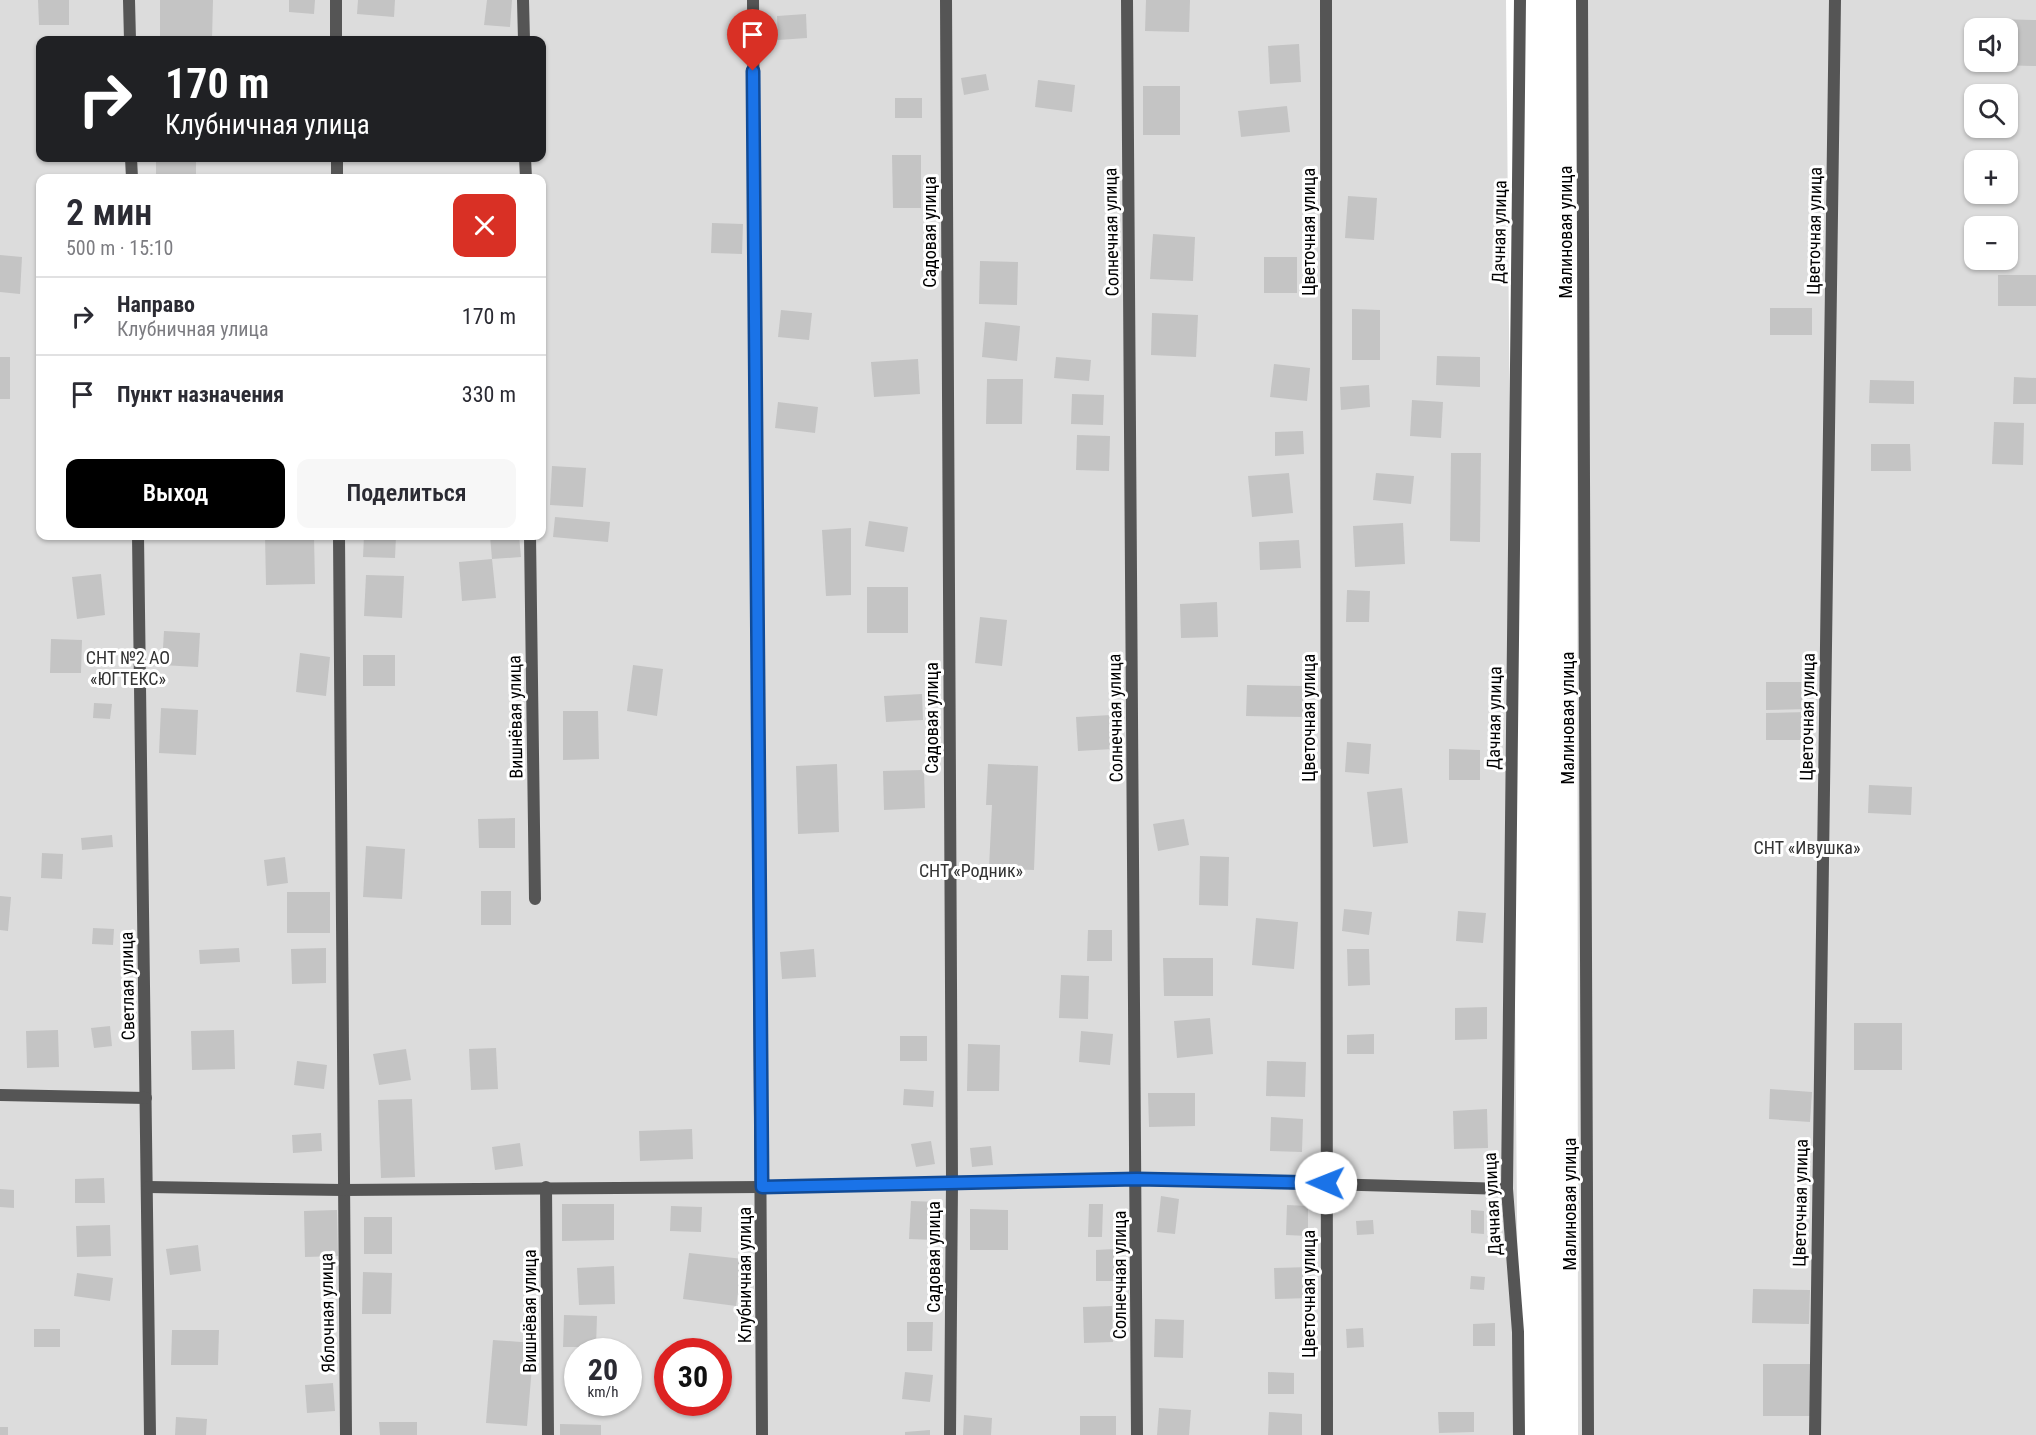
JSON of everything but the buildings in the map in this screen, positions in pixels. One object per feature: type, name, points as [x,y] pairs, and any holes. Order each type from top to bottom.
[{"type":"street","points":[[129,0],[130,36]]},
{"type":"street","points":[[336,0],[336,36]]},
{"type":"street","points":[[523,0],[524,36]]},
{"type":"street","name":"Клубничная улица","points":[[753,0],[762,1435]]},
{"type":"street","name":"Садовая улица","points":[[946,0],[952,1182],[950,1435]]},
{"type":"street","name":"Солнечная улица","points":[[1127,0],[1137,1435]]},
{"type":"street","name":"Цветочная улица","points":[[1326,0],[1327,1435]]},
{"type":"street","name":"Дачная улица","points":[[1519,1435],[1518,1332],[1507,1189],[1520,0]]},
{"type":"street","name":"Малиновая улица","points":[[1582,0],[1588,1435]]},
{"type":"street","name":"Цветочная улица","points":[[1815,1435],[1835,0]]},
{"type":"street","name":"Светлая улица","points":[[138,540],[150,1435]]},
{"type":"street","name":"Яблочная улица","points":[[339,540],[346,1435]]},
{"type":"street","name":"Вишнёвая улица","points":[[530,540],[535,899]]},
{"type":"street","points":[[0,1095],[146,1098]]},
{"type":"street","points":[[148,1187],[343,1190],[762,1187],[1137,1179],[1507,1189]]},
{"type":"street","name":"Вишнёвая улица","points":[[546,1187],[548,1435]]},
{"type":"green space","name":"СНТ «Родник»","points":[[0,0],[1506,0],[1519,1435],[0,1435]]},
{"type":"green space","name":"СНТ «Ивушка»","points":[[1577,0],[2036,0],[2036,1435],[1578,1435]]},
{"type":"route","points":[[753,71],[762,1187],[1137,1179],[1326,1183]]},
{"type":"park label","name":"СНТ №2 АО «ЮГТЕКС»","points":[[128,667]]}]
